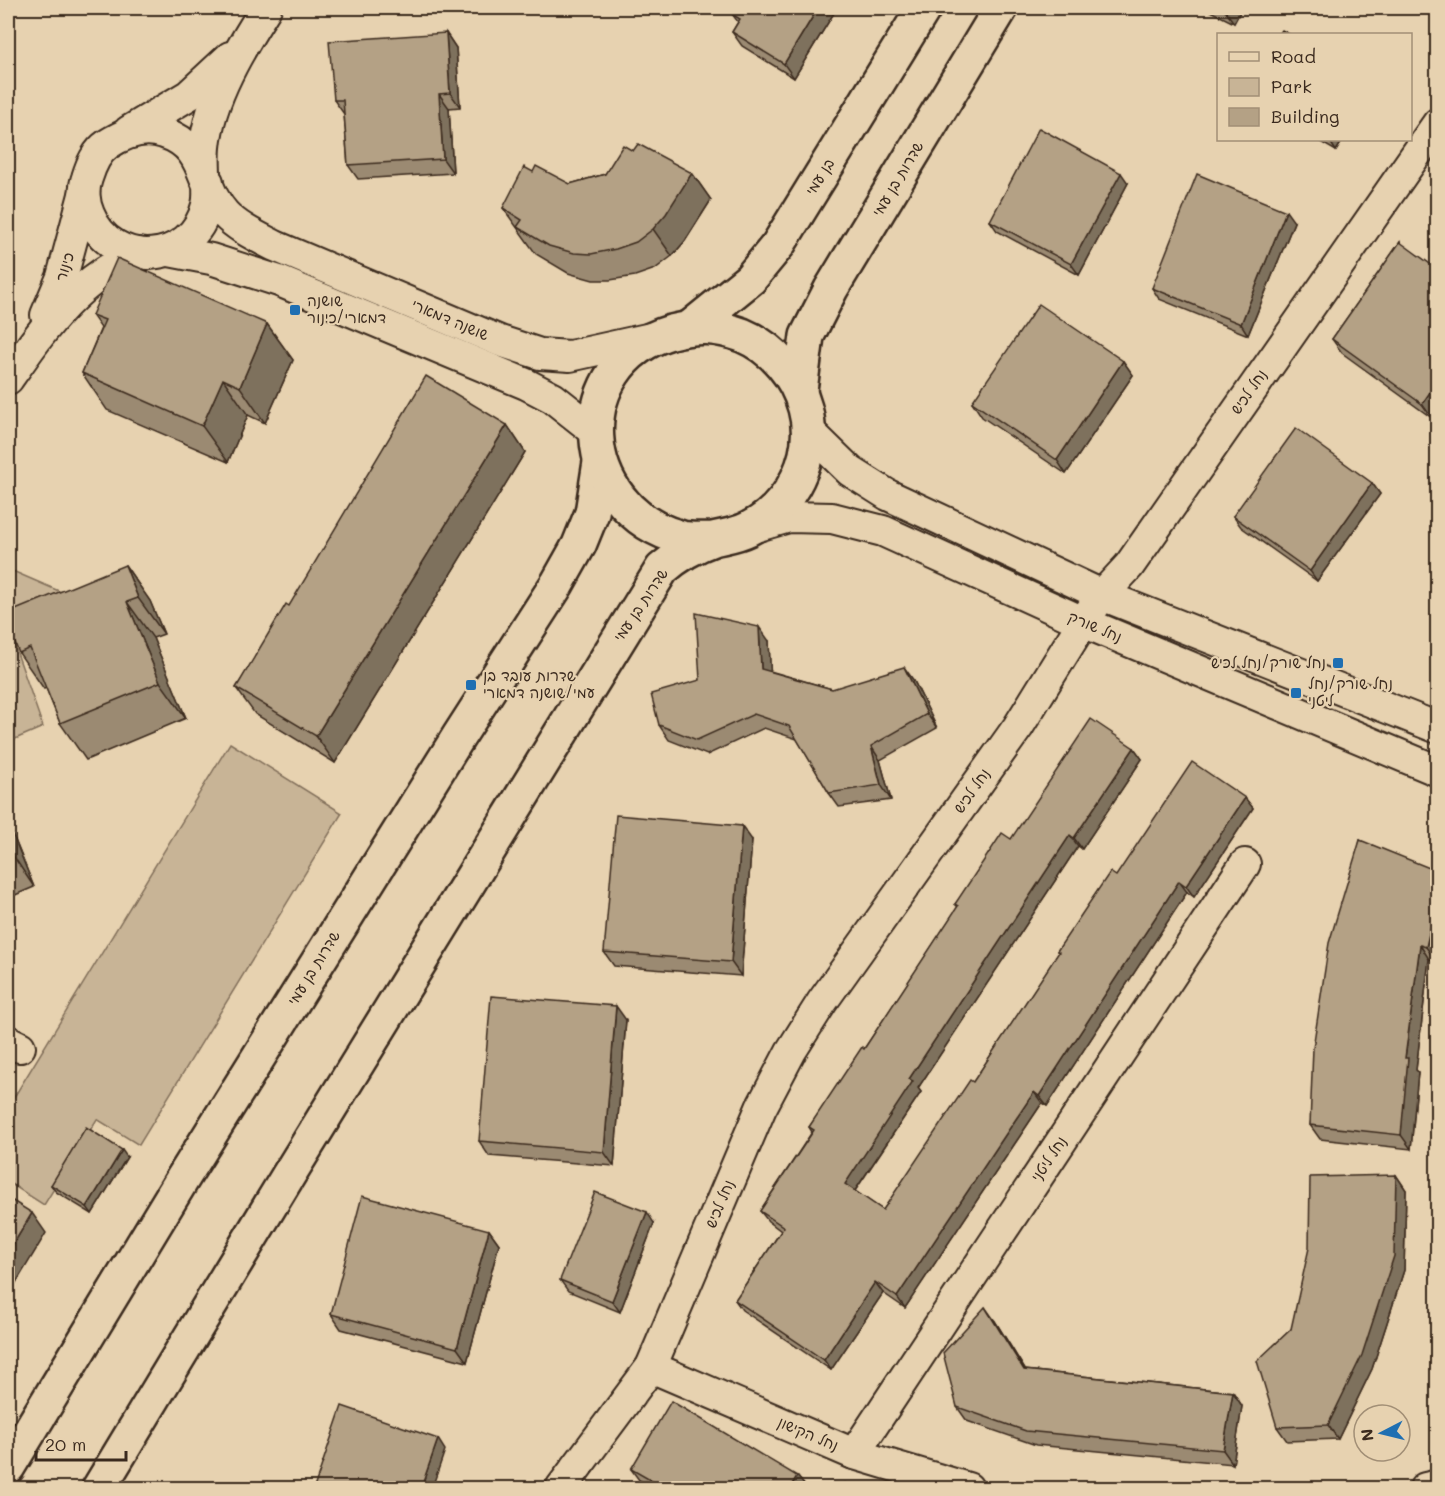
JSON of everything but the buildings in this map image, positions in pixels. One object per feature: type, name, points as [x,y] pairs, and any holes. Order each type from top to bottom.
[{"type":"main road","name":"בן עמי","points":[[692,326],[750,279],[778,245],[924,8]]},
{"type":"main road","name":"שדרות בן עמי","points":[[800,390],[807,336],[831,289],[1001,8]]},
{"type":"main road","name":"שדרות בן עמי","points":[[8,1467],[183,1178],[459,736],[557,584],[579,545],[592,513],[600,403],[612,376],[631,353],[656,337],[692,326],[724,329],[755,341],[782,362],[800,390],[806,410],[808,431],[805,461],[793,489],[774,512],[749,529],[731,536],[713,539],[684,538],[656,529],[639,518],[612,489],[598,447]]},
{"type":"main road","name":"שדרות בן עמי","points":[[99,1488],[300,1156],[662,569],[681,553],[713,539]]},
{"type":"street","points":[[244,42],[219,69],[189,95],[104,147],[91,164],[85,185],[86,206],[94,225],[108,241],[126,251],[147,255],[169,251],[187,240],[200,223],[207,203],[205,145],[212,116],[222,88],[244,42],[266,8]]},
{"type":"street","name":"נחל לכיש","points":[[561,1488],[651,1367],[761,1108],[791,1051],[822,1002],[1017,727],[1083,622],[1102,595],[1129,566],[1437,123]]},
{"type":"street","points":[[122,135],[142,130],[163,132],[182,141],[192,150],[206,178]]},
{"type":"street","name":"שושנה דמארי","points":[[206,178],[215,200],[225,214],[252,234],[275,246],[518,347],[540,354],[570,356],[656,337]]},
{"type":"street","name":"כינור","points":[[36,340],[62,277],[85,191]]},
{"type":"street","name":"שושנה דמארי","points":[[169,251],[211,259],[279,281],[516,380],[553,398],[598,447]]},
{"type":"street","name":"כינור","points":[[8,379],[62,307],[106,269],[138,253]]},
{"type":"street","points":[[808,431],[850,471],[888,495],[1102,595],[1437,728]]},
{"type":"street","name":"נחל שורק","points":[[749,529],[789,517],[832,518],[883,531],[1083,622],[1437,771]]},
{"type":"street","name":"נחל ליטני","points":[[854,1454],[1245,864]]},
{"type":"street","name":"נחל הקישון","points":[[651,1367],[854,1454],[968,1488]]},
{"type":"street","points":[[1425,1488],[1437,1485]]},
{"type":"green space","points":[[8,569],[82,601],[9,630],[43,727],[8,742]]},
{"type":"green space","points":[[230,743],[342,813],[139,1145],[97,1119],[44,1205],[8,1182],[8,1107]]},
{"type":"place","name":"שושנה דמארי/כינור","points":[[295,310]]},
{"type":"place","name":"נחל שורק/נחל לכיש","points":[[1338,663]]},
{"type":"place","name":"שדרות עובד בן עמי/שושנה דמארי","points":[[471,685]]},
{"type":"place","name":"נחל שורק/נחל ליטני","points":[[1296,693]]}]
